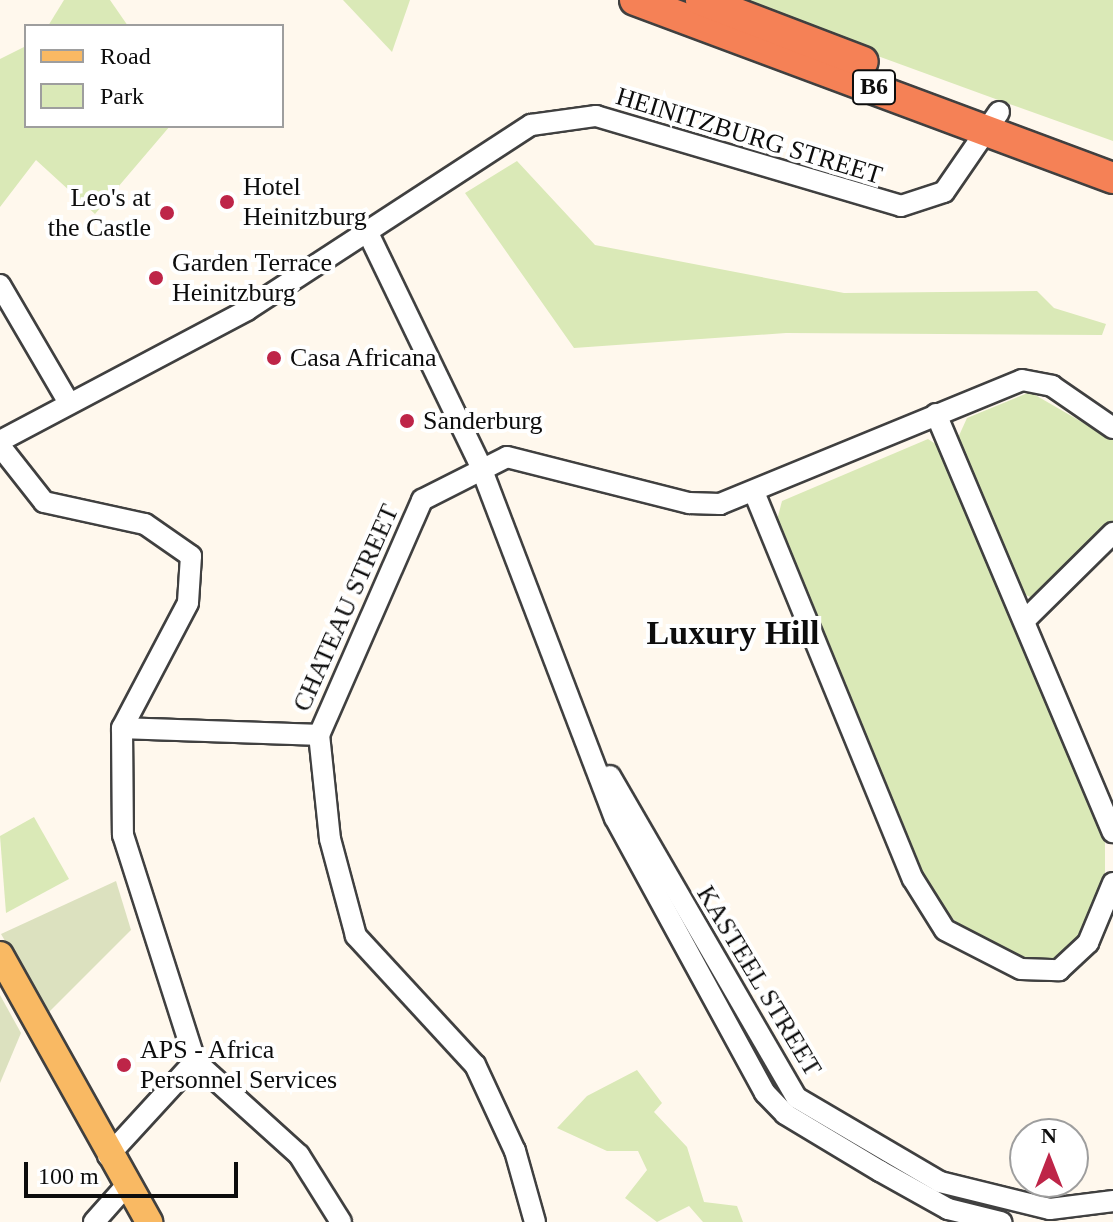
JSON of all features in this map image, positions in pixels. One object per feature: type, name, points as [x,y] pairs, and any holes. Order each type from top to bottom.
[{"type":"highway","name":"B6","points":[[635,0],[994,120],[1113,155]]},
{"type":"highway","name":"B6","points":[[701,0],[994,120],[1113,178]]},
{"type":"main road","points":[[0,955],[108,1156],[149,1222]]},
{"type":"street","name":"HEINITZBURG STREET","points":[[0,443],[69,403],[247,310],[369,235],[508,134],[565,116],[611,120],[901,206],[944,192],[994,120]]},
{"type":"street","name":"KASTEEL STREET","points":[[369,235],[480,465],[594,748],[615,818],[777,1107],[948,1209],[1001,1222]]},
{"type":"street","points":[[2,286],[69,403]]},
{"type":"street","points":[[480,465],[518,458],[689,503],[754,492],[936,414],[1036,380],[1113,428]]},
{"type":"street","points":[[936,414],[1113,832]]},
{"type":"street","points":[[0,443],[44,502],[145,524],[191,556],[188,603],[122,728],[123,835],[195,1061],[299,1155],[341,1222]]},
{"type":"street","name":"CHATEAU STREET","points":[[480,465],[422,500],[319,735],[348,919],[366,953],[443,1024],[475,1065],[510,1137],[535,1222]]},
{"type":"street","points":[[754,492],[913,879],[945,930],[1021,969],[1059,970],[1088,943],[1113,883]]},
{"type":"street","points":[[1025,620],[1113,533]]},
{"type":"street","points":[[122,728],[319,735]]},
{"type":"street","name":"KASTEEL STREET","points":[[594,748],[791,1092],[940,1182],[1051,1218],[1113,1201]]},
{"type":"street","points":[[108,1156],[195,1061]]},
{"type":"street","points":[[94,1222],[126,1186]]},
{"type":"green space","points":[[64,0],[110,0],[127,24],[49,24]]},
{"type":"green space","points":[[343,0],[410,0],[392,52]]},
{"type":"green space","points":[[724,0],[1113,0],[1113,141],[1001,101]]},
{"type":"green space","points":[[24,47],[24,128],[168,128],[95,214],[36,160],[0,207],[0,59]]},
{"type":"green space","points":[[517,161],[595,245],[844,293],[1037,291],[1054,308],[1106,324],[1102,335],[786,333],[574,348],[465,193]]},
{"type":"green space","points":[[1030,392],[1113,440],[1113,526],[1034,599],[1022,593],[957,440],[967,418]]},
{"type":"green space","points":[[928,439],[940,447],[1105,830],[1105,888],[1070,953],[1051,963],[1028,961],[960,926],[925,889],[776,524],[782,501]]},
{"type":"green space","points":[[34,817],[69,879],[6,913],[0,836]]},
{"type":"green space","points":[[116,881],[131,930],[47,1014],[1,934]]},
{"type":"green space","points":[[0,995],[21,1033],[0,1083]]},
{"type":"green space","points":[[637,1070],[662,1103],[654,1112],[687,1147],[704,1202],[737,1206],[743,1222],[703,1222],[689,1206],[657,1222],[625,1198],[647,1170],[638,1151],[607,1151],[557,1128],[587,1096]]},
{"type":"place","name":"Hotel Heinitzburg","points":[[227,202]]},
{"type":"place","name":"Leo's at the Castle","points":[[167,213]]},
{"type":"place","name":"Garden Terrace Heinitzburg","points":[[156,278]]},
{"type":"place","name":"Casa Africana","points":[[274,358]]},
{"type":"place","name":"Sanderburg","points":[[407,421]]},
{"type":"place","name":"APS - Africa Personnel Services","points":[[124,1065]]},
{"type":"district","name":"Luxury Hill","points":[[733,633]]}]
